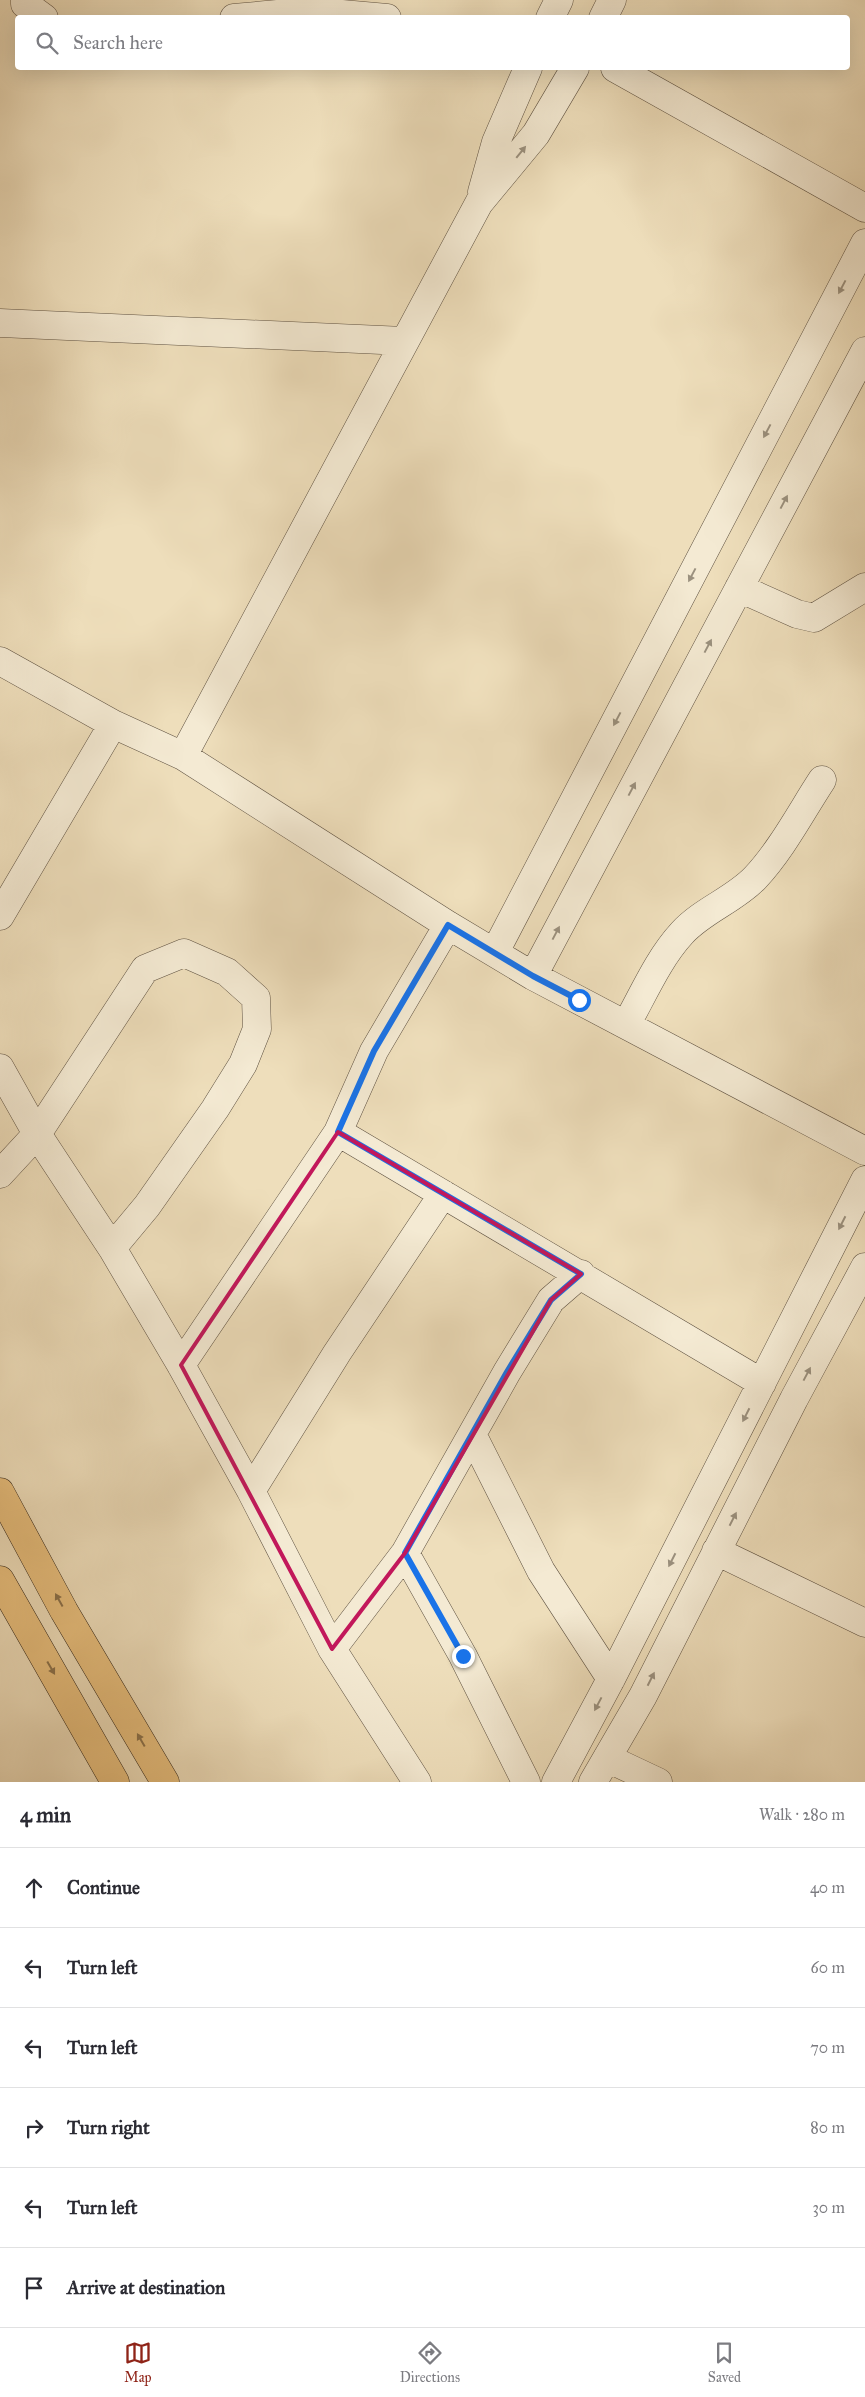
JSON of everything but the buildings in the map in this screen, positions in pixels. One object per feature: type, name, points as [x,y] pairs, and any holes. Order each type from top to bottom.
[{"type":"main road","points":[[0,1492],[64,1610],[165,1782]]},
{"type":"main road","points":[[0,1580],[115,1782]]},
{"type":"street","points":[[24,0],[24,4],[40,15]]},
{"type":"street","points":[[552,15],[559,0]]},
{"type":"street","points":[[604,15],[612,0]]},
{"type":"street","points":[[253,15],[310,6],[368,15]]},
{"type":"street","points":[[479,203],[496,142],[527,70]]},
{"type":"street","points":[[183,756],[479,203],[536,134],[574,70]]},
{"type":"street","points":[[619,70],[865,208]]},
{"type":"street","points":[[495,952],[865,244]]},
{"type":"street","points":[[0,323],[404,341]]},
{"type":"street","points":[[533,976],[865,351]]},
{"type":"street","points":[[739,588],[797,614],[814,618],[865,587]]},
{"type":"street","points":[[0,662],[113,724],[183,756],[448,925],[533,976],[865,1151]]},
{"type":"street","points":[[0,916],[113,724]]},
{"type":"street","points":[[626,1025],[664,958],[682,933],[705,913],[753,880],[766,865],[822,780]]},
{"type":"street","points":[[181,1365],[338,1132],[374,1051],[448,925]]},
{"type":"street","points":[[0,1174],[37,1134],[145,969],[184,953],[227,972],[256,998],[257,1028],[243,1064],[215,1109],[147,1206],[112,1248]]},
{"type":"street","points":[[0,1068],[37,1134],[112,1248],[181,1365],[251,1492],[332,1649],[417,1782]]},
{"type":"street","points":[[338,1132],[762,1382]]},
{"type":"street","points":[[556,1782],[611,1679],[865,1180]]},
{"type":"street","points":[[251,1492],[337,1353],[443,1194]]},
{"type":"street","points":[[593,1782],[643,1696],[794,1399],[865,1267]]},
{"type":"street","points":[[332,1649],[405,1553],[473,1436],[507,1372],[551,1300],[581,1274]]},
{"type":"street","points":[[473,1436],[541,1571],[611,1679]]},
{"type":"street","points":[[716,1551],[865,1623]]},
{"type":"street","points":[[405,1553],[463,1656],[526,1782]]},
{"type":"street","points":[[607,1758],[658,1782]]},
{"type":"highlighted area","points":[[338,1132],[581,1274],[551,1300],[405,1553],[332,1649],[181,1365]]},
{"type":"route","points":[[463,1656],[405,1553],[473,1436],[507,1372],[551,1300],[581,1274],[338,1132],[374,1051],[448,925],[533,976],[579,1000]]}]
